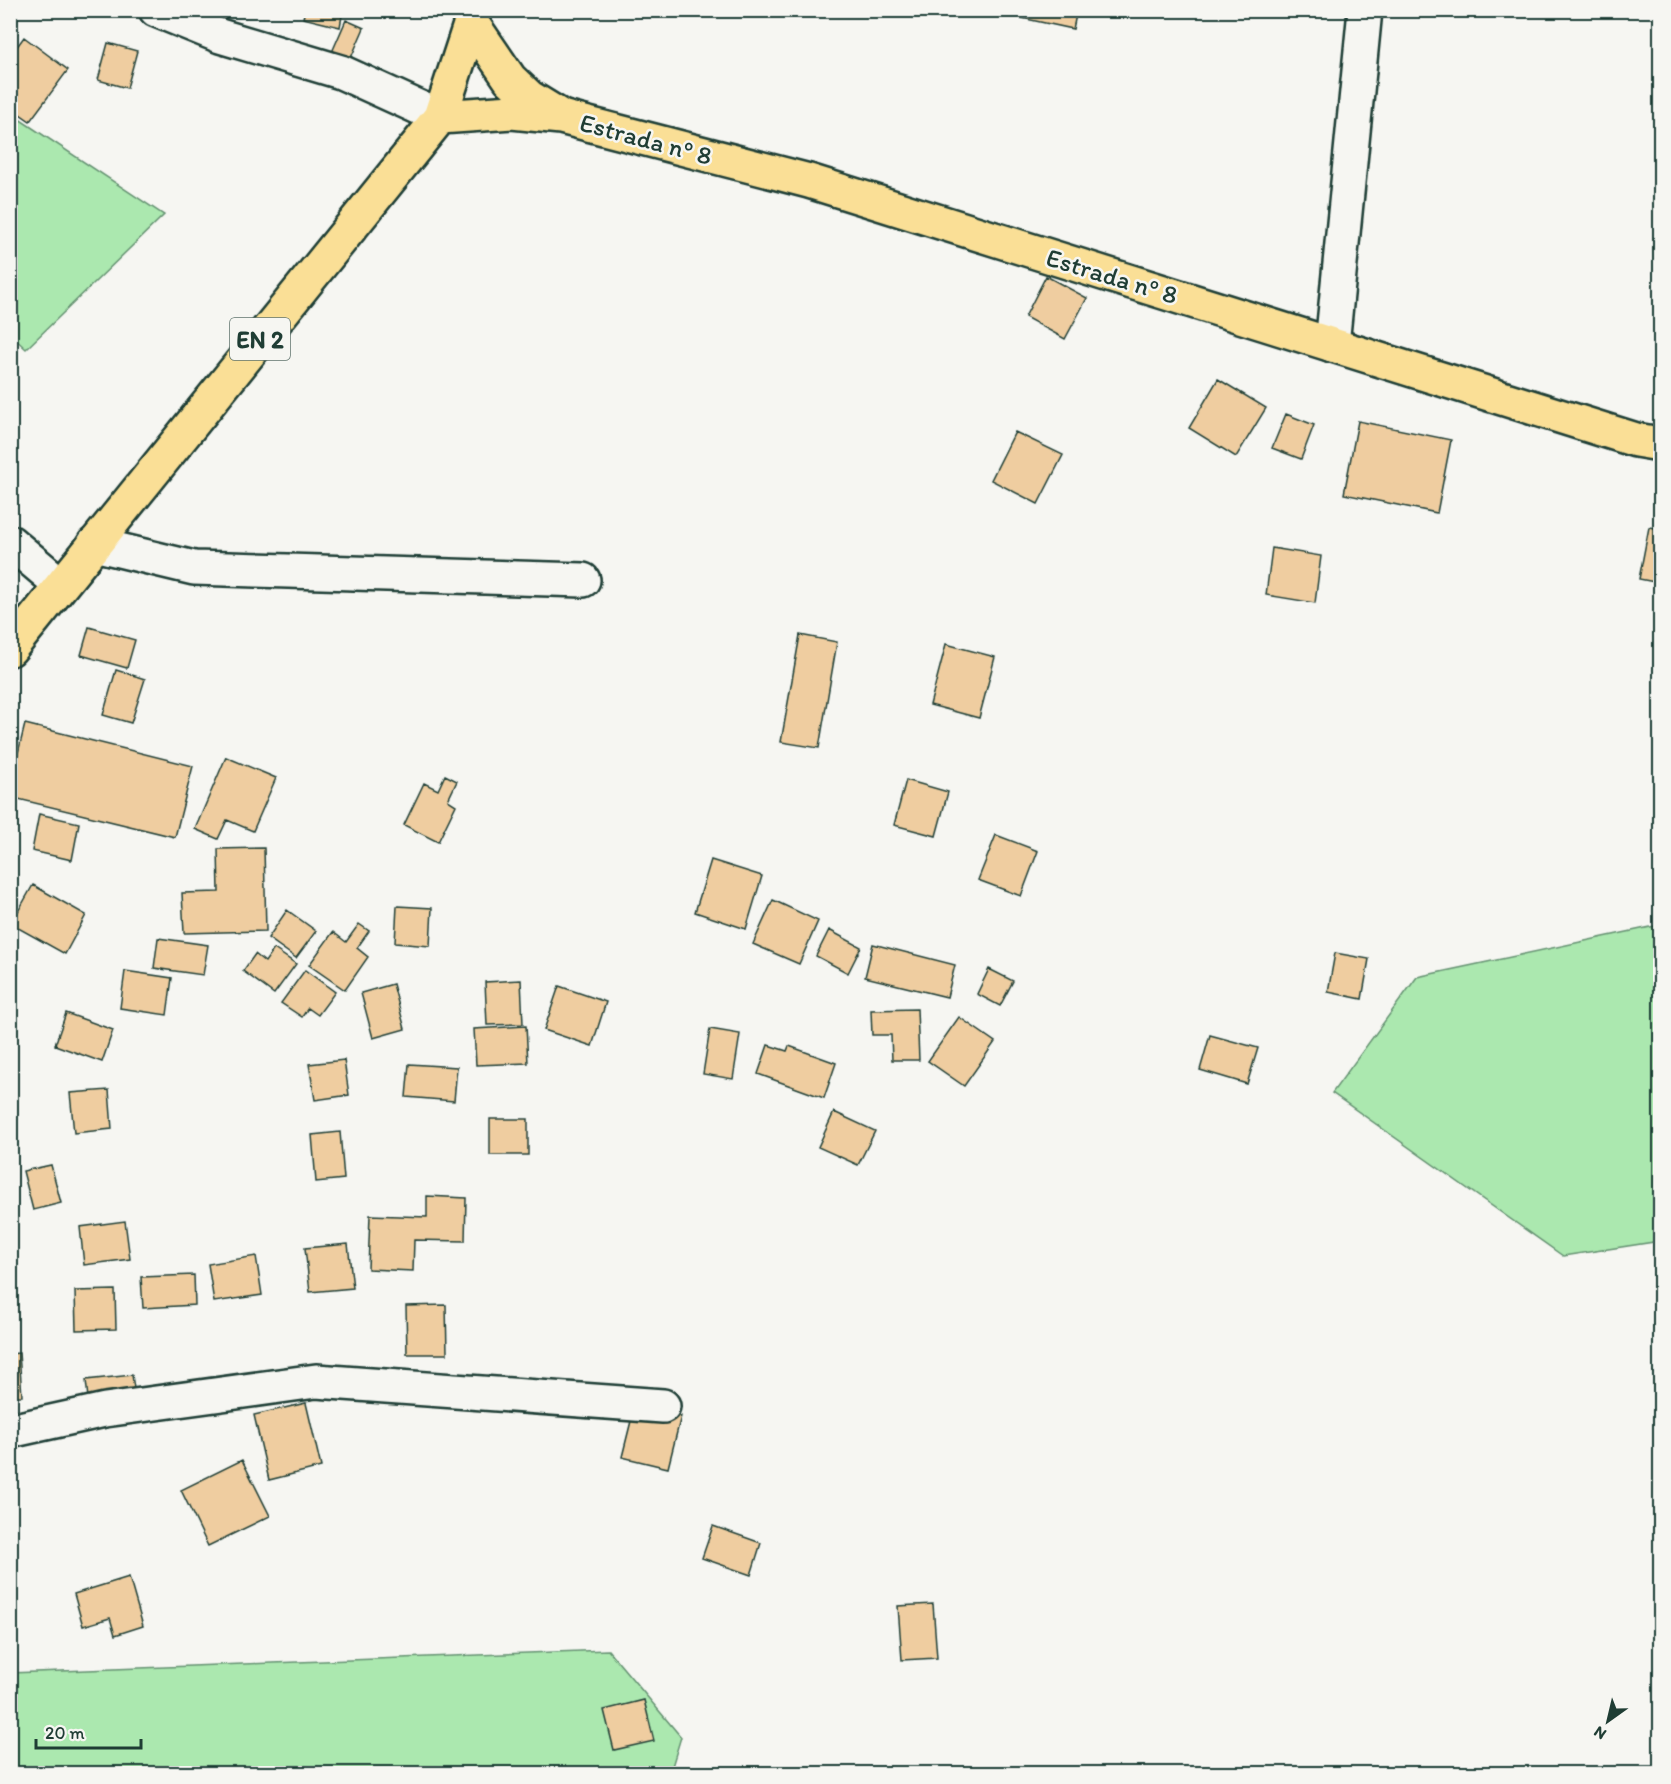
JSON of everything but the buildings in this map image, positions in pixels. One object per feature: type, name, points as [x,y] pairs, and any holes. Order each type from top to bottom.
[{"type":"main road","name":"EN 2","points":[[10,649],[440,117],[472,16]]},
{"type":"main road","points":[[472,16],[510,79],[529,97],[561,117]]},
{"type":"main road","points":[[440,117],[512,112],[561,117]]},
{"type":"main road","name":"Estrada nº 8","points":[[561,117],[808,181],[1636,440],[1660,444]]},
{"type":"street","points":[[156,10],[220,36],[341,72],[440,117]]},
{"type":"street","points":[[1332,345],[1365,10]]},
{"type":"street","points":[[10,542],[61,585]]},
{"type":"street","points":[[94,544],[194,568],[583,580]]},
{"type":"street","points":[[10,1431],[105,1410],[316,1381],[663,1406]]},
{"type":"green space","points":[[10,113],[164,215],[26,349],[11,335]]},
{"type":"green space","points":[[1660,925],[1660,1241],[1563,1256],[1332,1093],[1417,977]]},
{"type":"green space","points":[[608,1650],[681,1737],[670,1773],[11,1773],[10,1673]]}]
